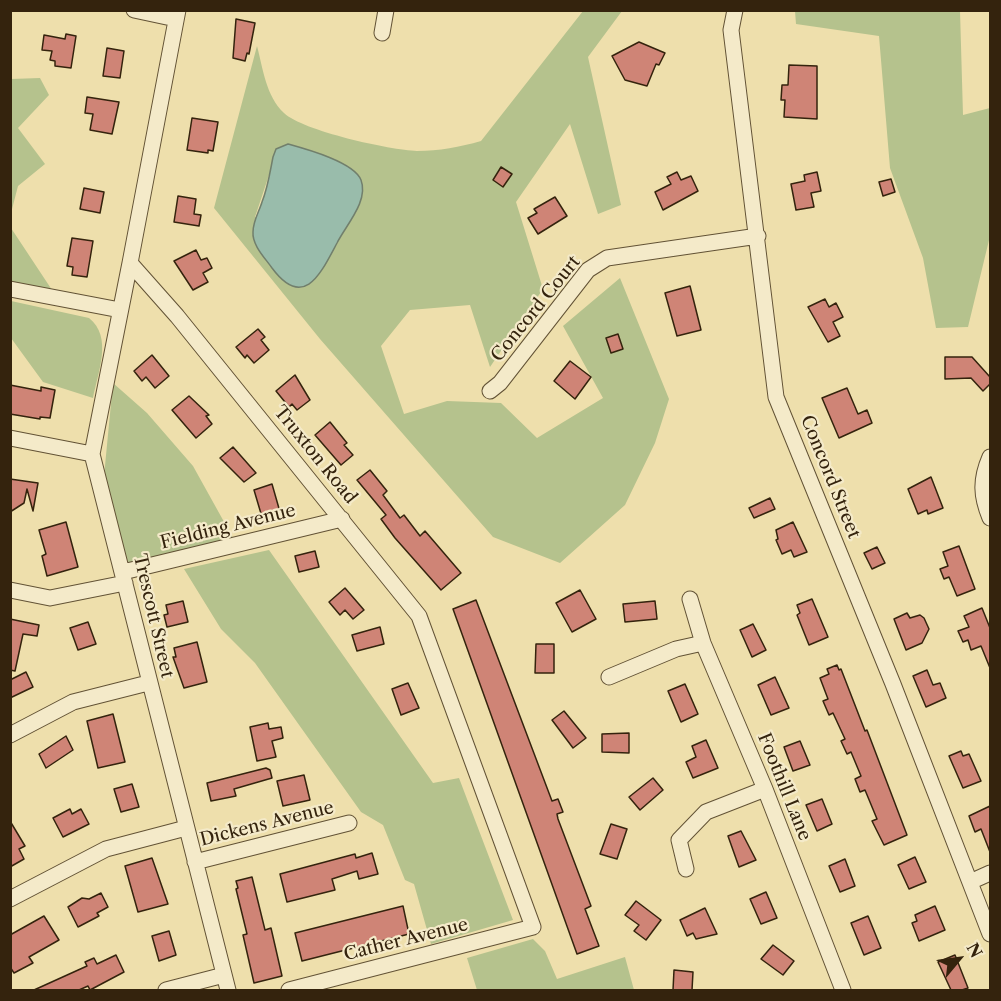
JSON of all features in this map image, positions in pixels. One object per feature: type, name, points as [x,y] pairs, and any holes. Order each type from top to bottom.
[{"type":"street","points":[[130,263],[177,15],[134,10]]},
{"type":"street","points":[[382,33],[386,10]]},
{"type":"street","name":"Concord Street","points":[[735,10],[731,30],[776,397],[990,934]]},
{"type":"street","name":"Concord Court","points":[[490,391],[500,383],[588,270],[607,258],[758,236]]},
{"type":"street","name":"Trescott Street","points":[[130,263],[92,454],[124,577],[148,683],[226,983]]},
{"type":"street","name":"Truxton Road","points":[[130,263],[177,316],[419,616],[533,927]]},
{"type":"street","points":[[10,289],[120,310]]},
{"type":"street","points":[[10,438],[92,454]]},
{"type":"street","points":[[990,457],[982,481],[982,497],[990,518]]},
{"type":"street","name":"Fielding Avenue","points":[[10,590],[50,598],[342,519]]},
{"type":"street","name":"Foothill Lane","points":[[690,599],[703,643],[765,789],[843,990]]},
{"type":"street","points":[[609,677],[676,649],[703,643]]},
{"type":"street","points":[[10,735],[73,702],[148,683]]},
{"type":"street","points":[[686,869],[679,840],[706,812],[765,789]]},
{"type":"street","name":"Dickens Avenue","points":[[195,862],[349,823]]},
{"type":"street","name":"Dickens Avenue","points":[[10,899],[106,849],[186,828]]},
{"type":"street","points":[[970,882],[990,873]]},
{"type":"street","name":"Cather Avenue","points":[[289,990],[533,927]]},
{"type":"street","points":[[166,990],[226,983]]},
{"type":"green space","points":[[583,11],[622,11],[588,57],[621,205],[598,214],[570,124],[516,202],[543,289],[490,367],[470,305],[410,310],[381,346],[404,414],[447,401],[501,403],[537,438],[603,398],[563,326],[620,278],[669,399],[655,443],[625,505],[560,563],[493,537],[320,339],[214,208],[257,46],[273,99],[284,113],[294,120],[327,133],[404,150],[433,150],[481,141]],"holes":[[[269,175],[356,212],[339,239],[255,217]]]},
{"type":"green space","points":[[795,11],[960,11],[963,115],[990,108],[990,236],[968,327],[936,328],[923,258],[890,168],[879,36],[796,24]]},
{"type":"green space","points":[[40,78],[49,95],[18,128],[45,164],[18,186],[11,213],[11,79]]},
{"type":"green space","points":[[11,228],[52,290],[11,282]]},
{"type":"green space","points":[[11,301],[89,318],[96,326],[100,335],[102,355],[93,398],[43,382],[11,338]]},
{"type":"green space","points":[[113,383],[147,413],[193,466],[233,538],[128,568],[104,476]]},
{"type":"green space","points":[[269,550],[433,783],[459,778],[513,920],[431,944],[414,884],[405,880],[383,825],[361,812],[255,663],[221,629],[184,569]]},
{"type":"green space","points":[[533,939],[545,951],[557,979],[625,957],[634,990],[477,990],[467,958]]},
{"type":"shaded area","points":[[288,144],[329,157],[349,167],[357,173],[363,188],[355,213],[325,266],[310,283],[302,287],[283,281],[260,251],[253,237],[254,224],[266,191],[276,149]]},
{"type":"building","points":[[236,19],[255,23],[249,54],[247,53],[245,61],[233,58]]},
{"type":"building","points":[[66,34],[76,36],[71,68],[55,66],[55,61],[50,60],[52,51],[42,50],[44,35],[65,39]]},
{"type":"building","points":[[639,42],[665,53],[659,65],[656,64],[647,86],[625,80],[612,56]]},
{"type":"building","points":[[107,48],[124,51],[120,78],[103,76]]},
{"type":"building","points":[[789,65],[817,66],[817,119],[784,117],[785,100],[781,100],[782,85],[788,85]]},
{"type":"building","points":[[87,97],[119,102],[112,134],[90,130],[93,114],[85,113]]},
{"type":"building","points":[[192,118],[218,122],[213,151],[208,150],[208,153],[187,150]]},
{"type":"building","points":[[501,167],[512,174],[503,187],[493,180]]},
{"type":"building","points":[[677,172],[681,180],[691,176],[698,191],[663,210],[655,192],[671,184],[667,177]]},
{"type":"building","points":[[817,172],[821,191],[811,193],[814,207],[796,210],[791,184],[805,181],[804,175]]},
{"type":"building","points":[[891,179],[895,192],[883,196],[879,182]]},
{"type":"building","points":[[84,188],[104,192],[100,213],[80,209]]},
{"type":"building","points":[[178,196],[196,199],[194,214],[201,215],[199,226],[174,222]]},
{"type":"building","points":[[555,197],[567,216],[538,234],[528,218],[537,213],[534,209]]},
{"type":"building","points":[[72,238],[93,241],[87,277],[72,275],[73,267],[67,266]]},
{"type":"building","points":[[196,250],[201,260],[207,258],[212,268],[203,273],[208,282],[193,290],[174,261]]},
{"type":"building","points":[[690,286],[701,330],[677,336],[665,293]]},
{"type":"building","points":[[825,299],[829,307],[836,303],[843,317],[833,322],[840,336],[828,342],[808,307]]},
{"type":"building","points":[[258,329],[265,337],[261,340],[269,350],[254,363],[247,355],[245,358],[236,347]]},
{"type":"building","points":[[618,334],[623,349],[611,353],[606,338]]},
{"type":"building","points":[[152,355],[169,376],[155,388],[146,377],[142,381],[134,371]]},
{"type":"building","points":[[945,357],[972,357],[990,377],[990,384],[983,391],[971,378],[945,379]]},
{"type":"building","points":[[570,361],[591,377],[575,399],[554,381]]},
{"type":"building","points":[[295,375],[310,400],[297,410],[292,404],[289,407],[276,391]]},
{"type":"building","points":[[10,385],[41,391],[41,387],[55,390],[50,418],[40,417],[40,419],[10,414]]},
{"type":"building","points":[[847,388],[858,414],[867,410],[872,423],[839,438],[822,398]]},
{"type":"building","points":[[189,396],[209,415],[206,416],[212,424],[196,438],[172,410]]},
{"type":"building","points":[[330,422],[347,443],[344,445],[353,455],[341,465],[315,435]]},
{"type":"building","points":[[233,447],[256,473],[244,482],[220,458]]},
{"type":"building","points":[[370,470],[387,491],[383,495],[400,518],[404,515],[420,536],[425,531],[461,573],[441,590],[395,538],[381,519],[386,515],[357,480]]},
{"type":"building","points":[[931,477],[943,508],[928,514],[927,510],[918,514],[908,489]]},
{"type":"building","points":[[10,479],[38,483],[33,511],[27,489],[24,503],[10,512]]},
{"type":"building","points":[[272,484],[280,512],[262,517],[254,490]]},
{"type":"building","points":[[770,498],[775,509],[754,518],[749,508]]},
{"type":"building","points":[[66,522],[78,567],[47,576],[42,556],[46,554],[39,530]]},
{"type":"building","points":[[793,522],[807,552],[794,557],[791,550],[782,554],[776,540],[778,539],[776,530]]},
{"type":"building","points":[[959,546],[975,589],[957,596],[949,577],[944,579],[940,569],[948,566],[943,552]]},
{"type":"building","points":[[877,547],[885,563],[872,569],[864,553]]},
{"type":"building","points":[[315,551],[319,567],[299,572],[295,556]]},
{"type":"building","points":[[345,588],[364,610],[353,619],[345,610],[340,615],[329,602]]},
{"type":"building","points":[[580,590],[596,619],[572,632],[556,603]]},
{"type":"building","points":[[812,599],[828,637],[809,645],[797,615],[800,613],[797,605]]},
{"type":"building","points":[[476,600],[552,801],[558,799],[563,812],[557,814],[558,819],[591,906],[585,909],[599,946],[577,954],[453,609]]},
{"type":"building","points":[[183,601],[188,622],[167,627],[164,615],[168,614],[166,605]]},
{"type":"building","points":[[655,601],[657,619],[625,622],[623,604]]},
{"type":"building","points":[[982,608],[990,628],[990,668],[981,646],[971,650],[968,640],[963,642],[958,631],[969,627],[964,616]]},
{"type":"building","points":[[907,613],[910,618],[920,615],[929,629],[922,643],[906,650],[894,619]]},
{"type":"building","points":[[10,619],[39,625],[37,636],[23,634],[15,671],[10,670]]},
{"type":"building","points":[[88,622],[96,644],[78,650],[70,628]]},
{"type":"building","points":[[753,624],[766,650],[752,657],[740,630]]},
{"type":"building","points":[[380,627],[384,644],[357,651],[352,635]]},
{"type":"building","points":[[197,642],[207,682],[184,688],[173,657],[176,657],[174,648]]},
{"type":"building","points":[[536,644],[554,644],[554,673],[535,673]]},
{"type":"building","points":[[837,665],[839,670],[841,669],[865,731],[867,730],[907,835],[884,845],[872,821],[877,819],[865,790],[860,792],[855,779],[861,776],[851,752],[847,754],[841,741],[845,739],[833,713],[829,715],[823,701],[828,699],[820,678],[829,674],[827,669]]},
{"type":"building","points":[[927,670],[933,685],[940,683],[946,698],[926,707],[913,676]]},
{"type":"building","points":[[26,672],[33,687],[10,698],[10,680]]},
{"type":"building","points":[[775,677],[789,708],[771,715],[758,685]]},
{"type":"building","points":[[408,683],[419,708],[401,715],[392,689]]},
{"type":"building","points":[[685,684],[698,714],[681,722],[668,691]]},
{"type":"building","points":[[564,711],[586,738],[573,748],[552,720]]},
{"type":"building","points":[[113,714],[125,762],[98,768],[87,721]]},
{"type":"building","points":[[268,723],[269,729],[281,727],[283,738],[272,741],[276,757],[257,761],[250,727]]},
{"type":"building","points":[[629,733],[629,753],[602,752],[602,734]]},
{"type":"building","points":[[66,736],[73,750],[46,768],[39,754]]},
{"type":"building","points":[[706,740],[718,768],[693,778],[686,762],[696,757],[692,746]]},
{"type":"building","points":[[800,741],[810,765],[793,771],[784,747]]},
{"type":"building","points":[[961,751],[963,756],[969,754],[981,781],[963,788],[949,756]]},
{"type":"building","points":[[266,768],[270,770],[272,778],[234,789],[236,796],[211,801],[207,783]]},
{"type":"building","points":[[304,775],[310,800],[283,806],[277,781]]},
{"type":"building","points":[[653,778],[663,790],[640,810],[629,797]]},
{"type":"building","points":[[132,784],[139,807],[121,812],[114,789]]},
{"type":"building","points":[[822,799],[832,824],[817,831],[806,805]]},
{"type":"building","points":[[990,806],[990,852],[981,829],[975,832],[969,816]]},
{"type":"building","points":[[70,809],[72,814],[81,809],[89,824],[63,837],[53,818]]},
{"type":"building","points":[[10,821],[25,846],[19,849],[24,859],[10,867]]},
{"type":"building","points":[[611,824],[627,829],[617,859],[600,854]]},
{"type":"building","points":[[741,831],[756,860],[739,867],[728,836]]},
{"type":"building","points":[[372,853],[378,874],[359,879],[357,871],[332,879],[335,890],[287,902],[280,874],[355,854],[356,858]]},
{"type":"building","points":[[915,857],[926,882],[909,889],[898,865]]},
{"type":"building","points":[[152,858],[168,904],[138,912],[125,866]]},
{"type":"building","points":[[845,859],[855,886],[840,892],[829,866]]},
{"type":"building","points":[[252,877],[265,930],[271,928],[282,976],[254,983],[243,935],[247,934],[236,889],[238,888],[236,881]]},
{"type":"building","points":[[766,892],[777,918],[761,924],[750,899]]},
{"type":"building","points":[[101,893],[108,907],[97,913],[99,916],[78,927],[68,907],[82,898],[89,899]]},
{"type":"building","points":[[636,901],[661,920],[646,940],[634,931],[639,925],[625,915]]},
{"type":"building","points":[[403,906],[409,934],[302,961],[295,933]]},
{"type":"building","points":[[935,906],[945,930],[919,941],[912,923],[917,921],[915,915]]},
{"type":"building","points":[[705,908],[717,934],[696,939],[693,933],[687,936],[680,920]]},
{"type":"building","points":[[44,916],[59,940],[29,957],[33,963],[14,973],[10,967],[10,935]]},
{"type":"building","points":[[868,916],[881,948],[864,955],[851,923]]},
{"type":"building","points":[[169,931],[176,955],[159,961],[152,936]]},
{"type":"building","points":[[773,945],[794,961],[783,975],[761,959]]},
{"type":"building","points":[[116,955],[124,972],[90,990],[88,986],[79,990],[34,990],[87,966],[85,962],[94,958],[97,964]]},
{"type":"building","points":[[955,955],[968,988],[962,990],[951,990],[938,962]]},
{"type":"building","points":[[674,970],[693,972],[692,990],[673,990]]}]
